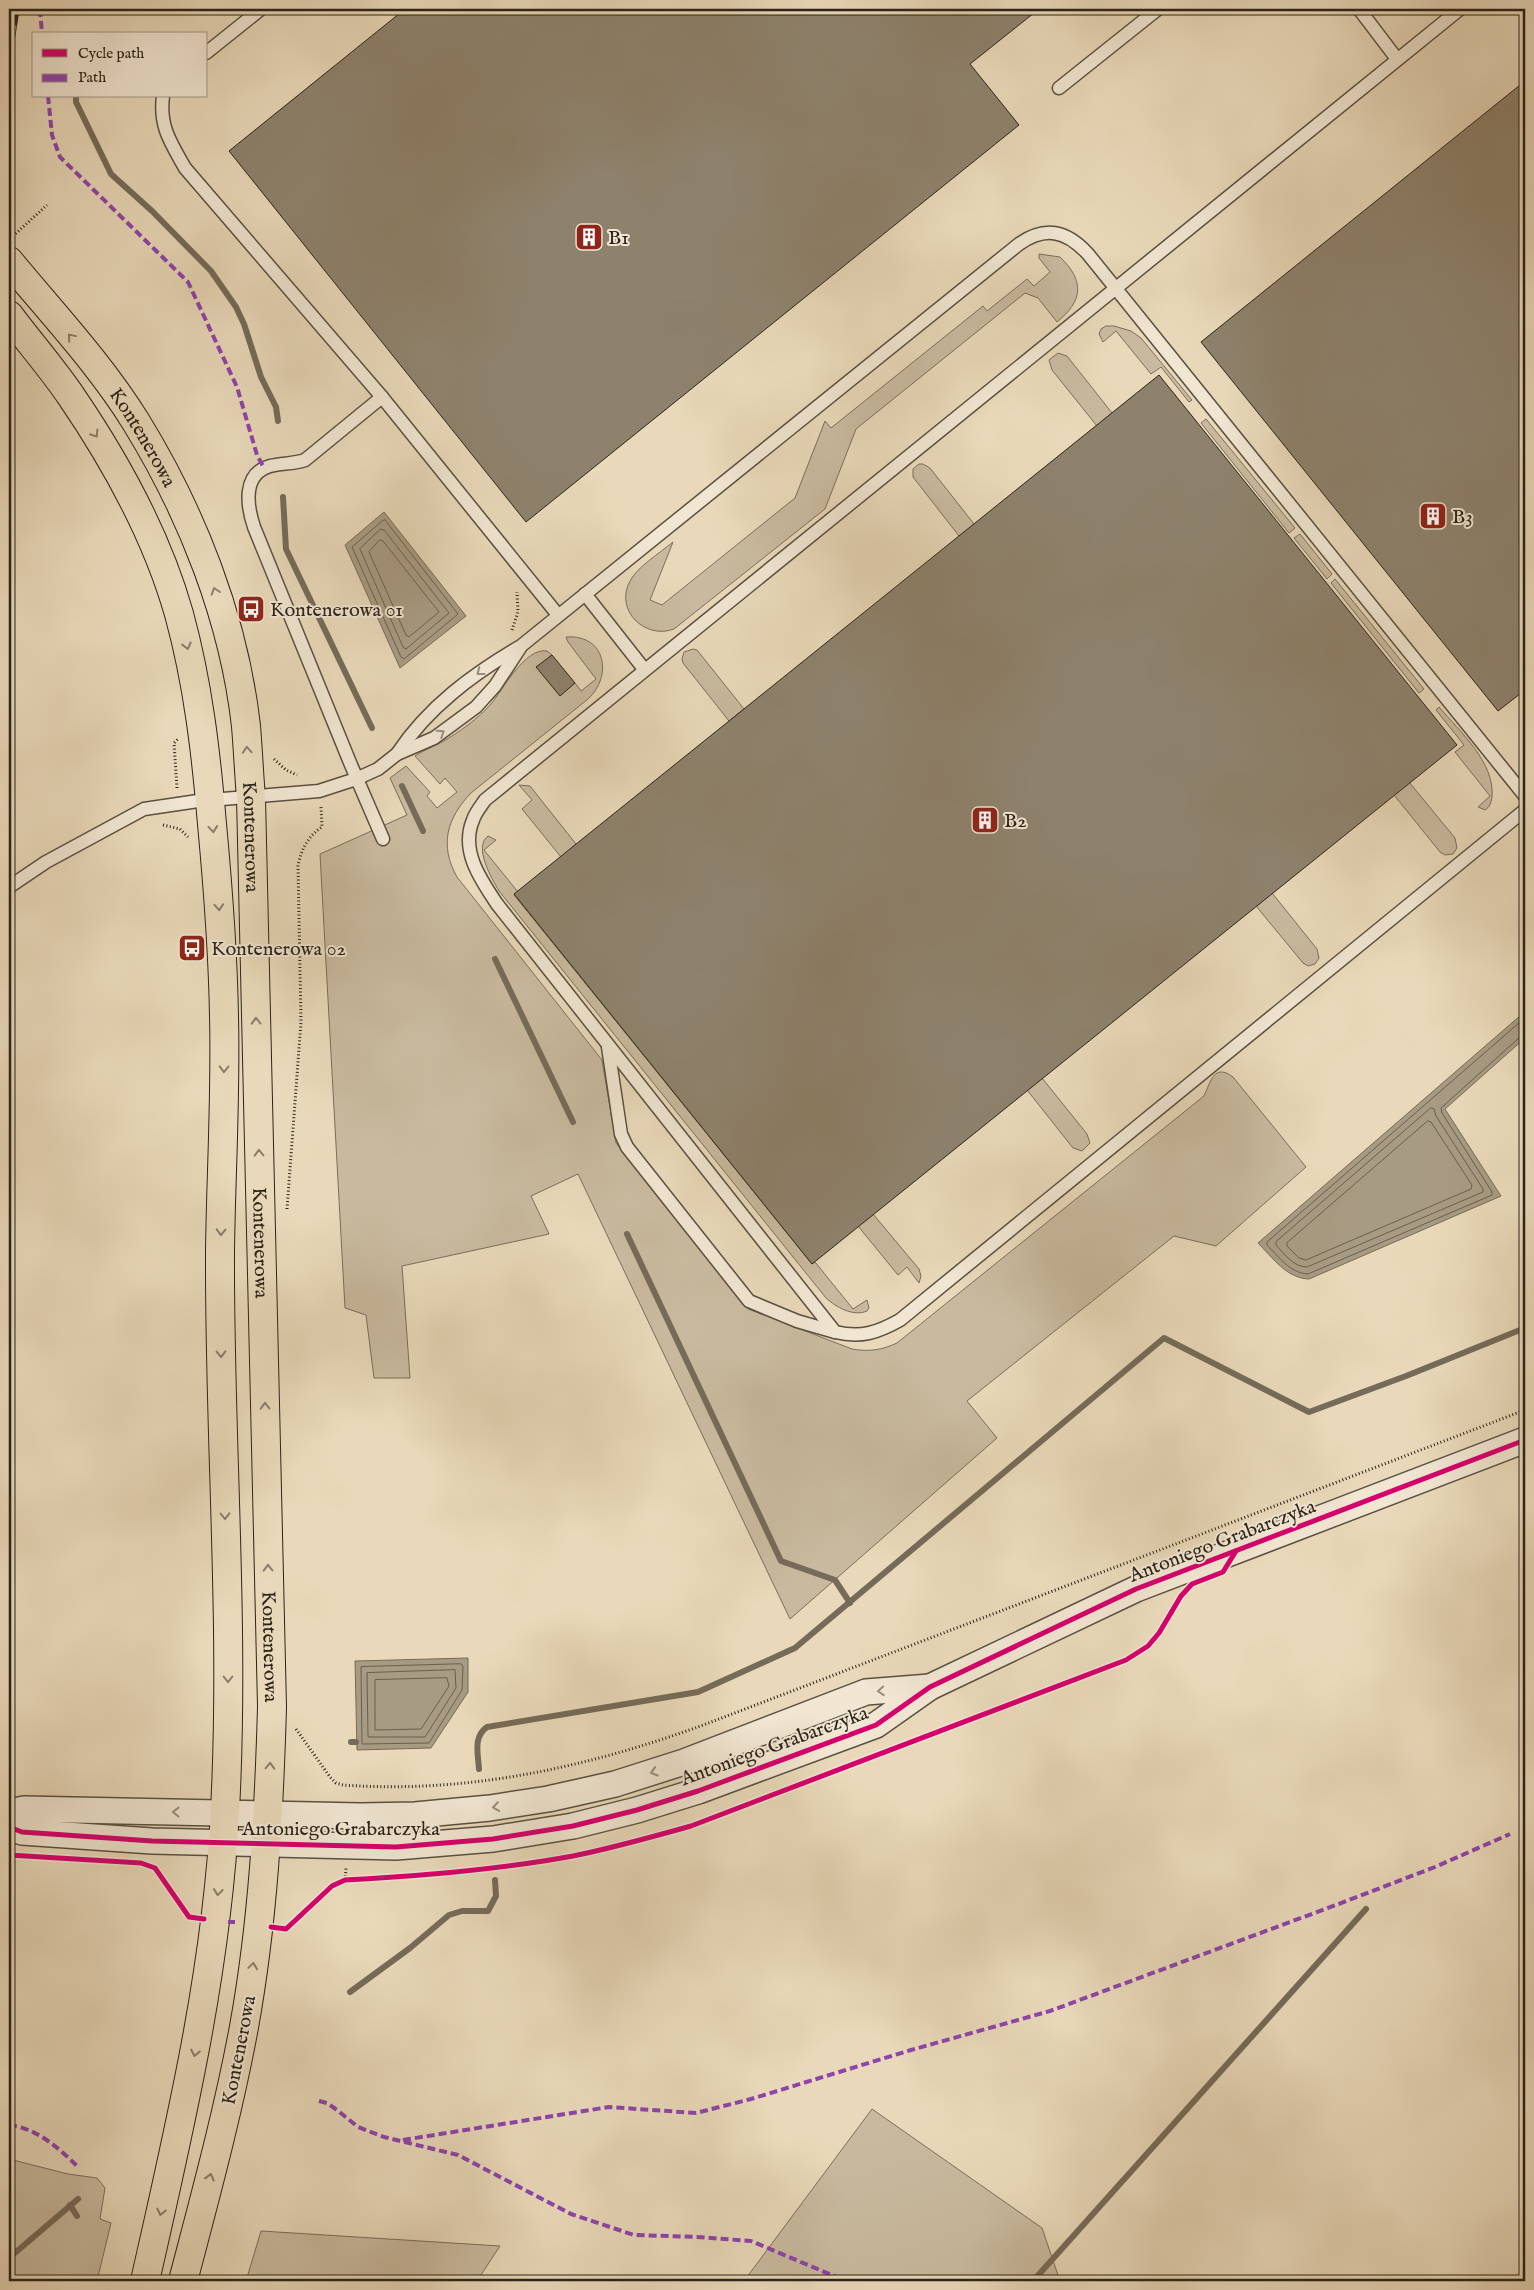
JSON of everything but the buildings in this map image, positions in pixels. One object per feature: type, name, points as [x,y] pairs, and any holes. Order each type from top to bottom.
[{"type":"main road","name":"Kontenerowa","points":[[11,249],[135,421],[171,485],[191,527],[216,591],[235,664],[246,726],[251,798],[272,1707],[269,1814],[256,1949],[244,2026],[233,2083],[183,2281]]},
{"type":"main road","name":"Kontenerowa","points":[[9,315],[74,401],[124,482],[156,550],[178,609],[194,678],[203,731],[222,941],[224,1022],[220,1268],[228,1639],[228,1742],[225,1813],[215,1920],[198,2037],[145,2281]]},
{"type":"street","name":"Antoniego Grabarczyka","points":[[9,1826],[22,1832],[152,1841],[396,1847],[493,1839],[573,1826],[637,1810],[698,1790],[876,1725],[930,1687],[1136,1589],[1525,1440]]},
{"type":"street","name":"Antoniego Grabarczyka","points":[[9,1812],[24,1809],[415,1815],[490,1808],[548,1799],[616,1784],[684,1762],[866,1692],[930,1687]]},
{"type":"lane","points":[[208,50],[261,9]]},
{"type":"lane","points":[[1059,88],[1158,9]]},
{"type":"lane","points":[[1359,9],[1397,59]]},
{"type":"lane","points":[[834,1332],[497,904],[477,871],[471,856],[469,840],[472,821],[484,800],[1460,9]]},
{"type":"lane","points":[[163,98],[161,114],[167,136],[185,168],[382,397],[558,615]]},
{"type":"lane","points":[[9,886],[46,862],[144,809],[210,800],[319,791],[356,779],[378,769],[397,754],[433,709],[488,666],[521,646],[1028,238],[1037,234],[1054,233],[1073,240],[1088,254],[1525,796]]},
{"type":"lane","points":[[382,397],[311,456],[299,462],[269,467],[259,472],[252,481],[248,495],[248,510],[356,779],[383,839]]},
{"type":"lane","points":[[585,594],[644,669]]},
{"type":"lane","points":[[397,754],[418,747],[434,738],[476,707],[495,686],[521,646]]},
{"type":"lane","points":[[608,1047],[621,1134],[627,1147],[748,1301],[780,1315],[834,1332],[848,1335],[864,1335],[882,1331],[900,1320],[1525,810]]},
{"type":"path","points":[[11,249],[47,205]]},
{"type":"path","points":[[508,636],[518,612],[516,588]]},
{"type":"path","points":[[176,783],[174,743],[180,738]]},
{"type":"path","points":[[287,1212],[301,1022],[298,866],[304,847],[322,827],[319,791]]},
{"type":"path","points":[[180,824],[180,829]]},
{"type":"path","points":[[294,1722],[299,1734],[330,1777],[336,1783],[343,1785],[416,1786],[474,1782],[542,1772],[592,1761],[706,1724],[1525,1410]]},
{"type":"path","points":[[345,1880],[355,1880]]},
{"type":"shaded area","points":[[1039,254],[1060,257],[1074,274],[1078,291],[1076,299],[1066,314],[1057,322],[1038,298],[1025,293],[856,429],[825,509],[674,629],[653,630],[635,620],[629,612],[626,592],[633,576],[643,565],[673,542],[650,600],[662,605],[795,498],[825,421],[831,428],[983,306],[987,311],[1027,279],[1034,286],[1050,272],[1039,258]]},
{"type":"shaded area","points":[[1106,326],[1114,326],[1131,331],[1141,338],[1192,400],[1189,402],[1161,367],[1151,374],[1116,331],[1103,342],[1099,334],[1101,329]]},
{"type":"shaded area","points":[[1058,353],[1067,356],[1112,413],[1097,426],[1052,370],[1049,360]]},
{"type":"shaded area","points":[[1206,419],[1295,528],[1289,533],[1201,423]]},
{"type":"shaded area","points":[[919,464],[930,468],[974,524],[959,536],[913,477],[913,469]]},
{"type":"shaded area","points":[[1300,534],[1332,574],[1327,579],[1294,538]]},
{"type":"shaded area","points":[[1335,579],[1424,689],[1419,693],[1331,583]]},
{"type":"shaded area","points":[[566,637],[579,638],[590,642],[597,649],[603,668],[596,690],[588,699],[471,793],[456,812],[451,822],[448,832],[448,854],[457,877],[602,1060],[616,1143],[748,1309],[852,1349],[875,1350],[897,1343],[1204,1096],[1211,1080],[1217,1073],[1227,1073],[1233,1077],[1306,1167],[1216,1246],[1174,1236],[967,1401],[997,1438],[790,1619],[578,1174],[531,1196],[549,1234],[402,1266],[410,1378],[374,1378],[366,1315],[345,1308],[320,854],[407,815],[390,778],[406,766],[430,792],[427,796],[437,808],[457,792],[445,778],[440,784],[415,756],[439,744],[481,715],[515,671],[531,656],[547,651],[552,655],[537,667],[560,695],[575,683],[581,691],[596,679]]},
{"type":"shaded area","points":[[693,649],[697,650],[744,709],[729,721],[683,663],[684,652]]},
{"type":"shaded area","points":[[1439,707],[1475,748],[1488,772],[1492,797],[1490,805],[1485,810],[1478,807],[1490,796],[1455,752],[1464,745],[1436,710]]},
{"type":"shaded area","points":[[1409,782],[1455,838],[1457,848],[1453,854],[1445,855],[1440,852],[1394,795]]},
{"type":"shaded area","points":[[519,785],[530,786],[576,844],[561,857],[522,809],[532,800]]},
{"type":"shaded area","points":[[488,836],[496,840],[484,850],[518,892],[514,895],[812,1264],[815,1262],[853,1309],[867,1300],[869,1308],[867,1311],[862,1313],[851,1312],[840,1308],[826,1298],[499,891],[488,871],[483,855],[482,848]]},
{"type":"shaded area","points":[[1272,893],[1317,949],[1319,958],[1315,964],[1308,966],[1303,963],[1256,906]]},
{"type":"shaded area","points":[[1042,1078],[1087,1134],[1090,1143],[1082,1151],[1073,1148],[1027,1090]]},
{"type":"shaded area","points":[[873,1214],[919,1269],[921,1276],[919,1283],[907,1267],[898,1275],[858,1226]]},
{"type":"shaded area","points":[[872,2109],[1042,2228],[1060,2281],[744,2281]]},
{"type":"shaded area","points":[[9,2159],[68,2174],[97,2178],[105,2188],[100,2219],[111,2223],[97,2281],[9,2281]]},
{"type":"shaded area","points":[[261,2231],[500,2246],[477,2281],[246,2281]]},
{"type":"water","points":[[384,512],[466,616],[400,668],[345,545]]},
{"type":"water","points":[[1521,1015],[1525,1019],[1525,1038],[1445,1109],[1501,1196],[1309,1279],[1301,1278],[1287,1271],[1258,1243]]},
{"type":"water","points":[[468,1658],[468,1692],[431,1748],[357,1750],[355,1661]]},
{"type":"waterway","points":[[76,98],[76,102],[111,174],[152,211],[211,271],[236,307],[244,324],[261,377],[276,407],[278,421]]},
{"type":"waterway","points":[[283,497],[286,549],[372,728]]},
{"type":"waterway","points":[[402,786],[423,831]]},
{"type":"waterway","points":[[495,959],[573,1122]]},
{"type":"waterway","points":[[627,1234],[781,1561],[835,1580],[850,1603]]},
{"type":"waterway","points":[[479,1769],[478,1740],[487,1727],[698,1692],[795,1648],[1164,1338],[1309,1412],[1406,1376],[1525,1328]]},
{"type":"waterway","points":[[351,1742],[356,1742]]},
{"type":"waterway","points":[[350,1992],[410,1948],[449,1915],[462,1911],[488,1911],[496,1896],[495,1880]]},
{"type":"waterway","points":[[1033,2281],[1366,1909]]},
{"type":"waterway","points":[[9,2258],[78,2199]]},
{"type":"waterway","points":[[70,2205],[77,2216]]},
{"type":"railway","points":[[9,58],[17,9]]},
{"type":"marked path","points":[[40,9],[42,32]]},
{"type":"marked path","points":[[48,98],[52,135],[60,157],[188,282],[237,387],[257,455],[264,468]]},
{"type":"marked path","points":[[403,2140],[609,2107],[696,2113],[751,2099],[911,2050],[1050,2011],[1435,1867],[1510,1834]]},
{"type":"marked path","points":[[228,1922],[235,1922]]},
{"type":"marked path","points":[[319,2101],[327,2103],[358,2127],[384,2137],[458,2155],[571,2214],[634,2235],[751,2241],[846,2281]]},
{"type":"marked path","points":[[9,2125],[29,2130],[47,2140],[79,2168]]},
{"type":"cycle path","points":[[9,1827],[22,1832],[152,1841],[396,1847],[493,1839],[573,1826],[637,1810],[698,1791],[876,1725],[930,1687],[1136,1589],[1525,1440]]},
{"type":"cycle path","points":[[271,1927],[286,1929],[332,1886],[345,1880],[459,1872],[545,1861],[603,1849],[691,1826],[1126,1660],[1148,1646],[1159,1633],[1181,1596],[1192,1584],[1223,1572],[1236,1551]]},
{"type":"cycle path","points":[[9,1855],[141,1863],[155,1868],[189,1917],[204,1919]]},
{"type":"place","name":"B1","points":[[589,237]]},
{"type":"place","name":"B3","points":[[1433,516]]},
{"type":"place","name":"Kontenerowa 01","points":[[251,609]]},
{"type":"place","name":"B2","points":[[985,820]]},
{"type":"place","name":"Kontenerowa 02","points":[[192,948]]}]
